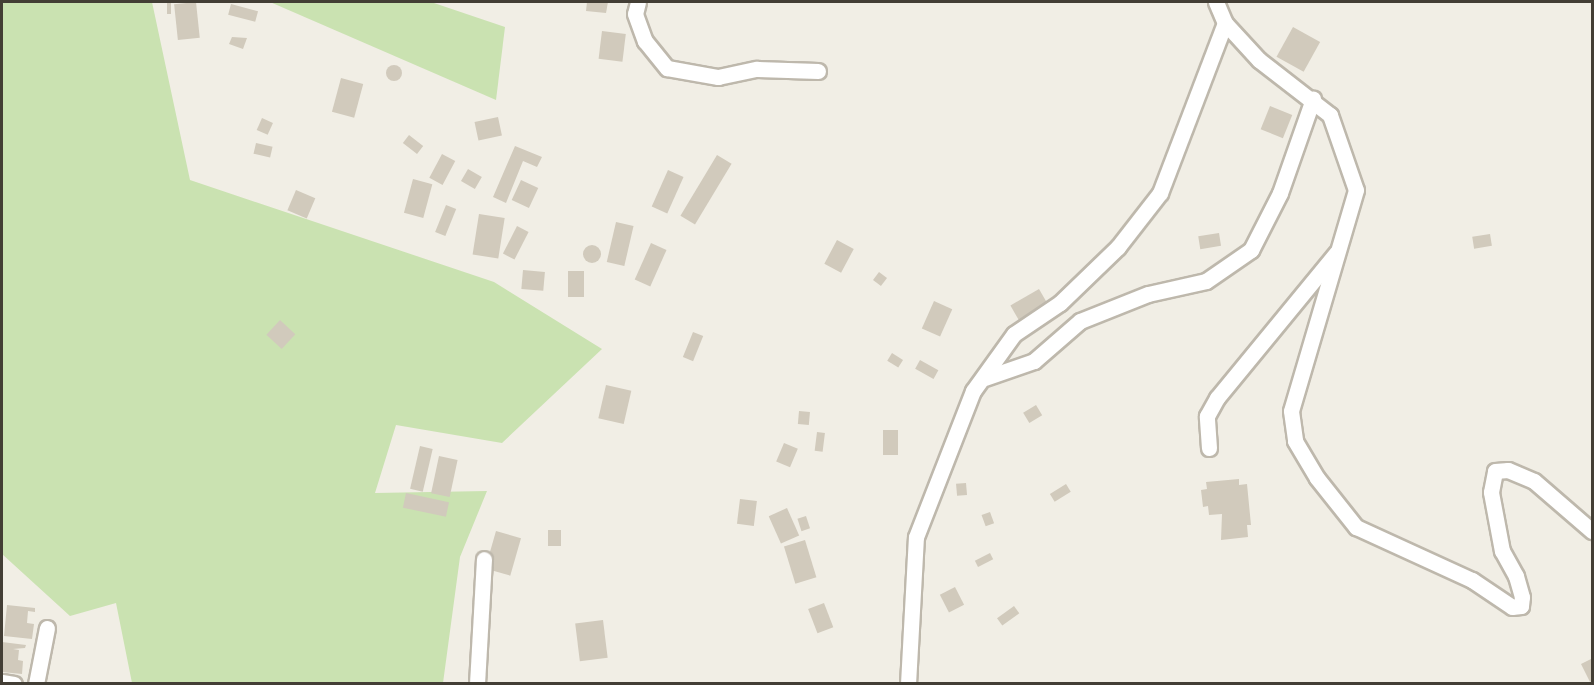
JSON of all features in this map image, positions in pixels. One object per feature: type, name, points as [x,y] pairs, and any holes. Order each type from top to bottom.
[{"type":"street","points":[[638,2],[635,15],[645,41],[667,69],[718,77],[757,69],[818,71]]},
{"type":"street","points":[[1216,2],[1225,23],[1259,60],[1313,99],[1335,123],[1356,190],[1342,245],[1291,411],[1295,441],[1317,478],[1356,527],[1472,580],[1512,607],[1521,606],[1522,597],[1516,576],[1502,551],[1491,492],[1495,471],[1508,470],[1534,481],[1593,531]]},
{"type":"street","points":[[908,684],[916,537],[973,391],[985,378],[1014,334],[1060,303],[1118,247],[1160,193],[1225,23]]},
{"type":"street","points":[[985,378],[1034,361],[1080,321],[1148,294],[1206,281],[1251,250],[1280,193],[1313,99]]},
{"type":"street","points":[[1209,448],[1207,416],[1217,398],[1342,245]]},
{"type":"street","points":[[477,684],[484,559]]},
{"type":"street","points":[[36,684],[47,628]]},
{"type":"street","points":[[2,682],[14,684]]},
{"type":"green space","points":[[2,2],[152,2],[190,180],[494,282],[602,349],[502,443],[396,425],[375,493],[487,491],[460,557],[443,683],[132,683],[116,603],[70,616],[2,554]]},
{"type":"green space","points":[[270,2],[431,2],[505,27],[496,100]]},
{"type":"building","points":[[167,2],[171,2],[171,14],[167,14]]},
{"type":"building","points":[[196,2],[200,38],[178,40],[174,4]]},
{"type":"building","points":[[587,2],[608,2],[606,13],[586,11]]},
{"type":"building","points":[[231,4],[258,11],[255,22],[228,15]]},
{"type":"building","points":[[1293,27],[1320,42],[1304,72],[1277,57]]},
{"type":"building","points":[[602,31],[626,34],[622,62],[599,59]]},
{"type":"building","points":[[232,37],[247,38],[243,49],[229,44]]},
{"type":"building","points":[[394,65],[402,73],[394,81],[386,73]]},
{"type":"building","points":[[341,78],[363,84],[354,118],[332,112]]},
{"type":"building","points":[[1270,106],[1292,115],[1283,138],[1261,129]]},
{"type":"building","points":[[498,117],[502,136],[478,141],[475,122]]},
{"type":"building","points":[[262,118],[273,123],[268,135],[257,130]]},
{"type":"building","points":[[409,135],[423,146],[417,154],[403,143]]},
{"type":"building","points":[[256,143],[273,147],[270,158],[254,154]]},
{"type":"building","points":[[515,146],[542,157],[537,167],[523,161],[506,203],[493,197]]},
{"type":"building","points":[[442,154],[455,161],[443,185],[429,178]]},
{"type":"building","points":[[717,155],[732,164],[695,225],[680,216]]},
{"type":"building","points":[[468,169],[482,177],[475,189],[461,181]]},
{"type":"building","points":[[668,170],[684,177],[667,213],[652,207]]},
{"type":"building","points":[[413,179],[432,184],[423,218],[404,213]]},
{"type":"building","points":[[521,180],[538,188],[529,208],[512,200]]},
{"type":"building","points":[[296,190],[315,198],[307,218],[287,210]]},
{"type":"building","points":[[446,205],[456,209],[445,236],[435,232]]},
{"type":"building","points":[[479,214],[505,218],[498,259],[473,254]]},
{"type":"building","points":[[616,222],[634,226],[624,266],[607,262]]},
{"type":"building","points":[[517,226],[529,232],[515,260],[503,254]]},
{"type":"building","points":[[1219,233],[1221,246],[1200,249],[1198,236]]},
{"type":"building","points":[[1490,234],[1492,246],[1474,249],[1472,237]]},
{"type":"building","points":[[837,240],[854,249],[841,273],[824,264]]},
{"type":"building","points":[[651,243],[667,250],[650,286],[635,280]]},
{"type":"building","points":[[588,245],[596,245],[601,250],[599,261],[588,263],[583,258],[583,250]]},
{"type":"building","points":[[523,270],[545,272],[543,291],[521,289]]},
{"type":"building","points":[[568,271],[584,271],[584,297],[568,297]]},
{"type":"building","points":[[879,272],[887,278],[881,286],[873,280]]},
{"type":"building","points":[[1039,289],[1049,306],[1020,323],[1010,306]]},
{"type":"building","points":[[934,301],[952,309],[940,337],[922,328]]},
{"type":"building","points":[[280,320],[295,334],[282,349],[266,335]]},
{"type":"building","points":[[693,332],[703,336],[693,361],[683,357]]},
{"type":"building","points":[[892,353],[903,360],[898,368],[887,361]]},
{"type":"building","points":[[920,360],[938,370],[934,379],[915,369]]},
{"type":"building","points":[[606,385],[631,391],[624,424],[598,418]]},
{"type":"building","points":[[1036,405],[1042,415],[1029,423],[1023,413]]},
{"type":"building","points":[[799,411],[810,412],[809,425],[798,424]]},
{"type":"building","points":[[883,430],[898,430],[898,455],[883,455]]},
{"type":"building","points":[[817,432],[825,433],[823,452],[815,451]]},
{"type":"building","points":[[784,443],[798,449],[790,467],[776,461]]},
{"type":"building","points":[[420,446],[433,449],[423,492],[410,489]]},
{"type":"building","points":[[439,456],[458,460],[450,497],[431,493]]},
{"type":"building","points":[[1239,479],[1239,485],[1247,484],[1251,525],[1247,525],[1248,537],[1221,540],[1222,514],[1209,515],[1208,506],[1203,507],[1201,490],[1207,489],[1206,482]]},
{"type":"building","points":[[966,483],[967,495],[957,496],[956,484]]},
{"type":"building","points":[[1066,484],[1071,492],[1055,502],[1050,494]]},
{"type":"building","points":[[406,493],[449,502],[446,517],[403,508]]},
{"type":"building","points":[[740,499],[757,501],[754,526],[737,524]]},
{"type":"building","points":[[787,508],[799,535],[781,544],[769,516]]},
{"type":"building","points":[[990,512],[994,523],[986,526],[982,515]]},
{"type":"building","points":[[806,516],[810,528],[801,531],[797,519]]},
{"type":"building","points":[[548,530],[561,530],[561,546],[548,546]]},
{"type":"building","points":[[496,531],[521,538],[510,576],[485,568]]},
{"type":"building","points":[[805,540],[816,577],[795,584],[784,546]]},
{"type":"building","points":[[990,553],[993,559],[978,567],[975,561]]},
{"type":"building","points":[[955,587],[964,605],[949,613],[940,595]]},
{"type":"building","points":[[824,603],[833,627],[817,633],[808,609]]},
{"type":"building","points":[[7,605],[35,608],[35,612],[28,611],[27,623],[34,624],[32,639],[4,636]]},
{"type":"building","points":[[1014,606],[1019,613],[1002,626],[997,618]]},
{"type":"building","points":[[603,620],[608,658],[580,661],[575,623]]},
{"type":"building","points":[[2,642],[26,645],[25,648],[13,649],[19,650],[18,660],[23,661],[22,674],[2,672]]},
{"type":"building","points":[[1591,659],[1592,681],[1590,682],[1581,664]]}]
